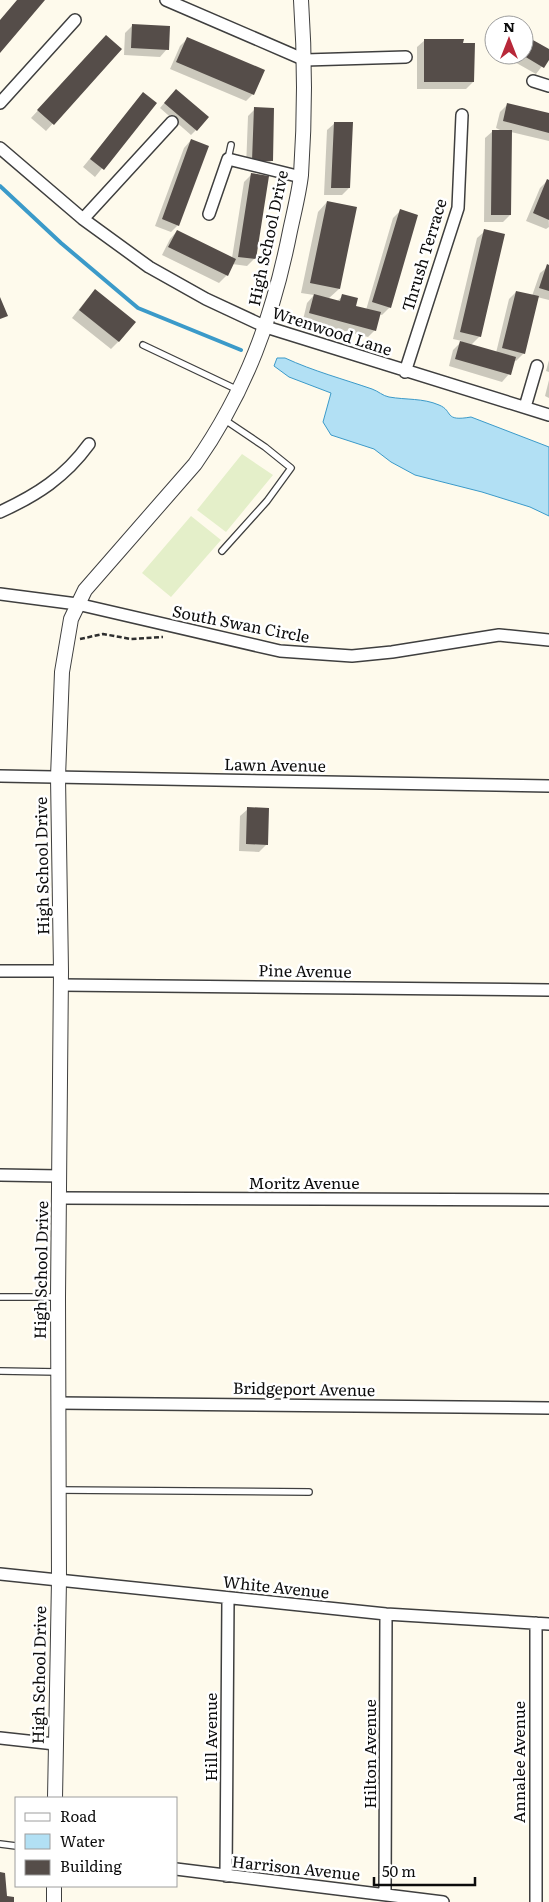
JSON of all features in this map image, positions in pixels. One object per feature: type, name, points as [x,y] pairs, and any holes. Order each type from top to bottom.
[{"type":"street","points":[[166,0],[305,60],[406,57]]},
{"type":"street","name":"High School Drive","points":[[55,1797],[59,1580],[57,1490],[61,978],[58,777],[62,672],[71,619],[85,590],[195,464],[225,420],[240,391],[266,327],[279,285],[301,177],[305,60],[301,0]]},
{"type":"street","points":[[0,102],[75,20]]},
{"type":"street","points":[[533,81],[549,86]]},
{"type":"street","name":"Thrush Terrace","points":[[405,372],[458,208],[462,115]]},
{"type":"street","points":[[83,219],[172,122]]},
{"type":"street","name":"Wrenwood Lane","points":[[0,148],[83,219],[149,267],[206,299],[266,327],[405,372],[549,415]]},
{"type":"street","points":[[209,214],[228,159],[301,177]]},
{"type":"street","points":[[525,407],[537,366]]},
{"type":"street","points":[[0,512],[50,486],[65,473],[89,444]]},
{"type":"street","name":"South Swan Circle","points":[[0,594],[77,604],[280,651],[314,655],[352,656],[392,652],[500,635],[549,640]]},
{"type":"street","name":"Lawn Avenue","points":[[0,776],[549,786]]},
{"type":"street","name":"Pine Avenue","points":[[0,971],[61,978],[549,990]]},
{"type":"street","points":[[0,1175],[60,1176]]},
{"type":"street","name":"Moritz Avenue","points":[[60,1198],[549,1200]]},
{"type":"street","name":"Bridgeport Avenue","points":[[58,1403],[549,1408]]},
{"type":"street","name":"White Avenue","points":[[0,1574],[386,1614],[549,1624]]},
{"type":"street","name":"Hill Avenue","points":[[226,1876],[228,1599]]},
{"type":"street","name":"Hilton Avenue","points":[[385,1894],[386,1614]]},
{"type":"street","name":"Annalee Avenue","points":[[536,1623],[536,1902]]},
{"type":"street","points":[[0,1738],[55,1744]]},
{"type":"street","name":"Harrison Avenue","points":[[178,1869],[443,1902]]},
{"type":"street","points":[[54,1887],[54,1902]]},
{"type":"lane","points":[[228,159],[231,145]]},
{"type":"lane","points":[[143,345],[240,391]]},
{"type":"lane","points":[[222,551],[267,501],[291,468],[266,447],[225,420]]},
{"type":"lane","points":[[0,1297],[58,1297]]},
{"type":"lane","points":[[0,1371],[58,1372]]},
{"type":"lane","points":[[57,1490],[309,1492]]},
{"type":"lane","points":[[0,1844],[15,1846]]},
{"type":"path","points":[[67,642],[103,634],[131,639],[161,638],[172,627]]},
{"type":"green space","points":[[242,454],[273,475],[226,532],[197,510]]},
{"type":"green space","points":[[191,516],[221,540],[171,597],[142,573]]},
{"type":"water","points":[[277,358],[285,358],[387,396],[433,403],[444,407],[453,417],[471,417],[549,447],[549,516],[530,507],[482,492],[415,475],[391,462],[374,449],[331,435],[323,422],[331,393],[289,377],[274,366]]},
{"type":"building","points":[[17,0],[45,0],[0,53],[0,20]]},
{"type":"building","points":[[132,24],[170,26],[169,50],[131,48]]},
{"type":"building","points":[[106,35],[122,49],[54,125],[37,110]]},
{"type":"building","points":[[187,37],[265,70],[254,95],[176,62]]},
{"type":"building","points":[[424,39],[464,39],[463,43],[475,43],[474,82],[424,82]]},
{"type":"building","points":[[534,41],[549,49],[549,60],[544,68],[534,62]]},
{"type":"building","points":[[176,89],[209,117],[197,131],[164,103]]},
{"type":"building","points":[[143,92],[157,103],[104,170],[90,159]]},
{"type":"building","points":[[507,103],[549,113],[549,133],[503,121]]},
{"type":"building","points":[[254,107],[274,108],[273,161],[252,161]]},
{"type":"building","points":[[334,122],[353,122],[350,188],[331,188]]},
{"type":"building","points":[[492,130],[512,130],[511,215],[491,215]]},
{"type":"building","points":[[191,139],[209,146],[179,226],[162,219]]},
{"type":"building","points":[[251,173],[269,176],[256,259],[238,257]]},
{"type":"building","points":[[547,179],[549,180],[549,220],[533,213]]},
{"type":"building","points":[[327,201],[357,207],[340,289],[310,283]]},
{"type":"building","points":[[400,209],[418,215],[391,308],[372,302]]},
{"type":"building","points":[[484,229],[505,234],[481,337],[460,332]]},
{"type":"building","points":[[177,230],[236,259],[228,276],[168,247]]},
{"type":"building","points":[[547,264],[549,265],[549,291],[539,288]]},
{"type":"building","points":[[95,289],[136,322],[119,342],[79,310]]},
{"type":"building","points":[[516,291],[539,296],[525,354],[502,348]]},
{"type":"building","points":[[314,294],[340,301],[342,294],[358,298],[356,306],[381,312],[376,331],[309,313]]},
{"type":"building","points":[[0,297],[8,316],[0,319]]},
{"type":"building","points":[[460,341],[516,357],[511,375],[455,359]]},
{"type":"building","points":[[247,807],[269,808],[268,845],[246,844]]},
{"type":"building","points":[[0,1872],[5,1873],[7,1896],[14,1897],[14,1902],[0,1902]]},
{"type":"waterway","points":[[0,186],[61,243],[138,308],[241,350]]}]
